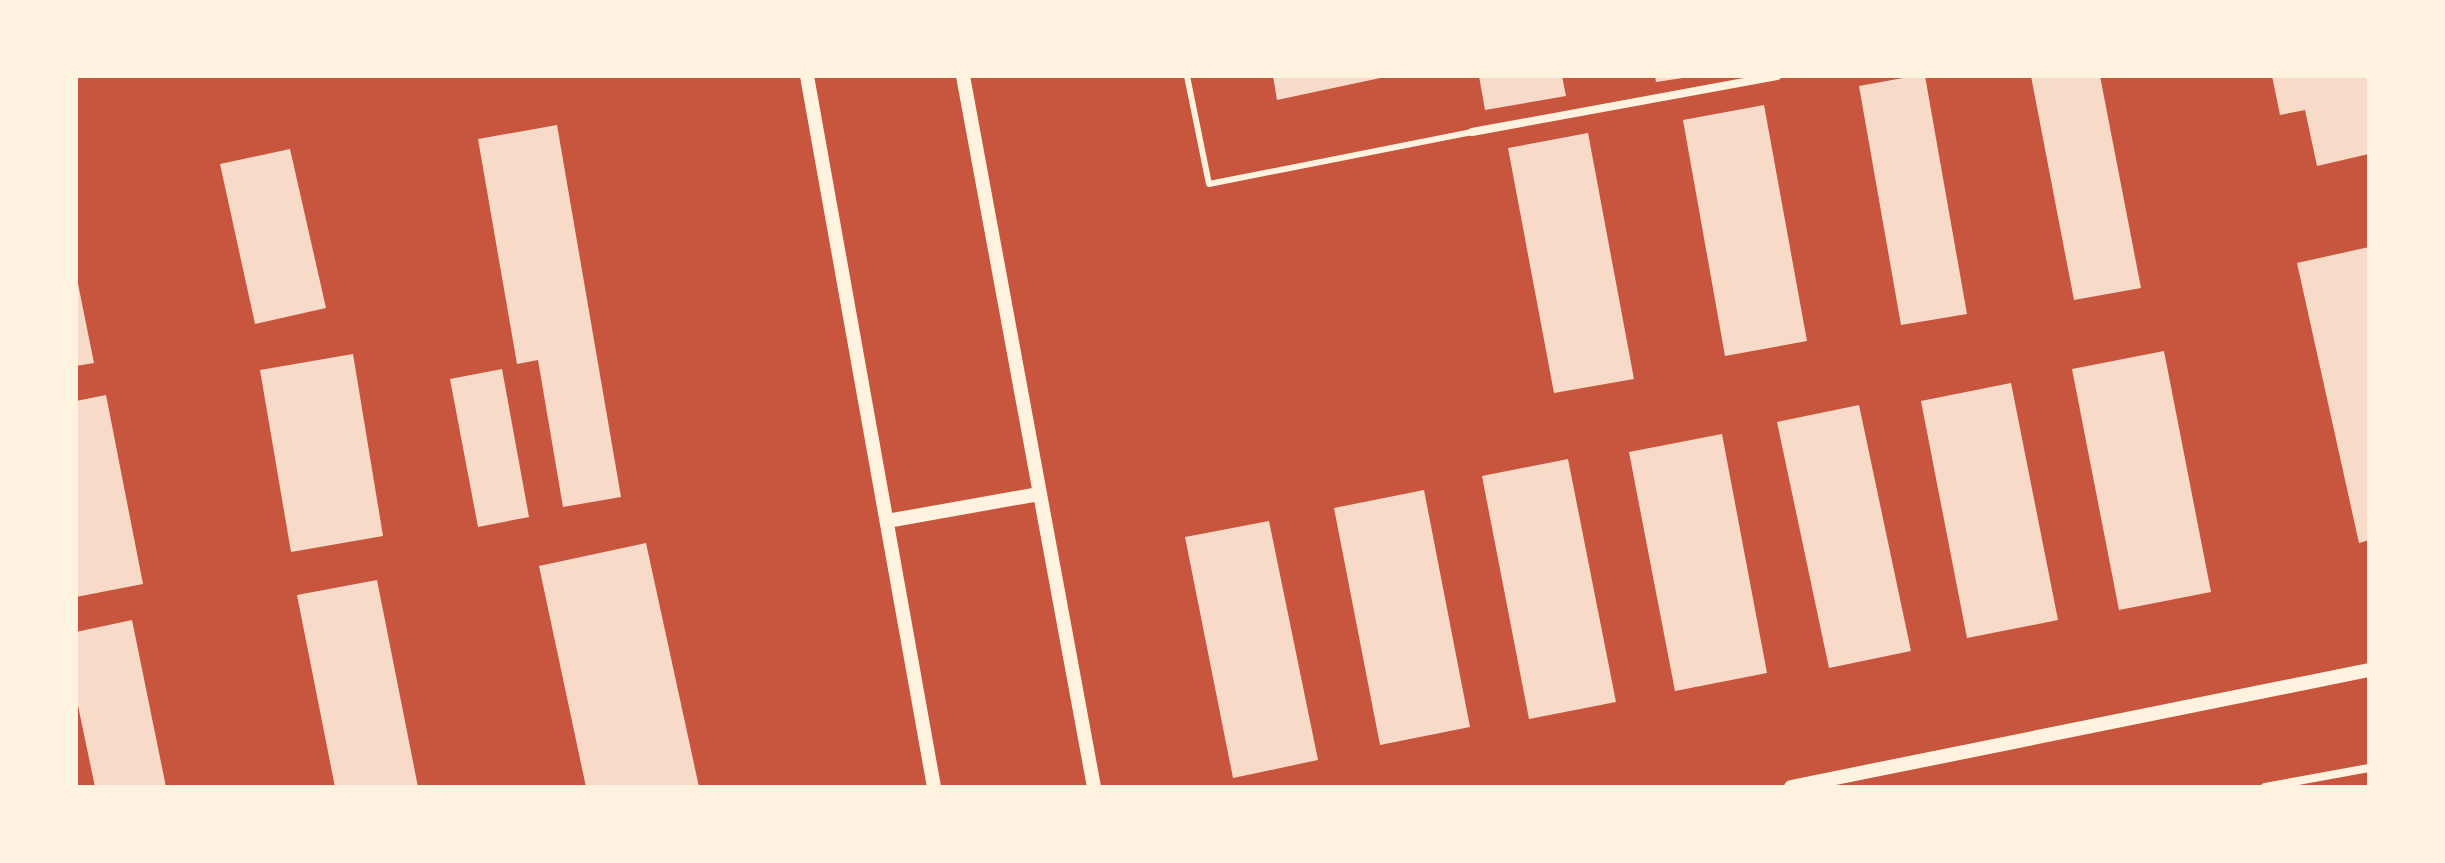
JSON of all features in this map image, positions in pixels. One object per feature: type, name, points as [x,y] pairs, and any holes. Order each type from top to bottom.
[{"type":"street","points":[[807,76],[934,787]]},
{"type":"street","points":[[963,76],[1094,787]]},
{"type":"street","points":[[1472,132],[1778,76]]},
{"type":"street","points":[[887,521],[1039,494]]},
{"type":"street","points":[[1791,787],[2369,670]]},
{"type":"street","points":[[2265,787],[2369,768]]},
{"type":"lane","points":[[1187,76],[1209,184],[1472,132]]},
{"type":"building","points":[[1273,76],[1385,76],[1385,77],[1277,100]]},
{"type":"building","points":[[1479,76],[1562,76],[1566,96],[1485,110]]},
{"type":"building","points":[[1655,76],[1683,76],[1683,78],[1656,82]]},
{"type":"building","points":[[1925,76],[1967,314],[1901,325],[1859,86]]},
{"type":"building","points":[[2031,76],[2100,76],[2141,288],[2074,300]]},
{"type":"building","points":[[2272,76],[2369,76],[2369,154],[2317,166],[2305,110],[2280,115]]},
{"type":"building","points":[[1764,105],[1807,341],[1725,356],[1683,120]]},
{"type":"building","points":[[557,125],[621,497],[563,507],[538,360],[517,364],[478,139]]},
{"type":"building","points":[[1588,133],[1634,379],[1554,393],[1508,148]]},
{"type":"building","points":[[290,149],[326,308],[255,324],[220,164]]},
{"type":"building","points":[[2369,247],[2369,540],[2359,543],[2297,263]]},
{"type":"building","points":[[76,274],[94,363],[76,366]]},
{"type":"building","points":[[2164,351],[2211,592],[2119,610],[2072,369]]},
{"type":"building","points":[[353,354],[383,536],[291,552],[260,370]]},
{"type":"building","points":[[502,369],[529,517],[478,527],[450,379]]},
{"type":"building","points":[[2011,383],[2058,620],[1967,638],[1921,401]]},
{"type":"building","points":[[106,395],[143,584],[76,597],[76,401]]},
{"type":"building","points":[[1859,405],[1911,651],[1829,668],[1777,422]]},
{"type":"building","points":[[1722,434],[1767,673],[1675,691],[1629,452]]},
{"type":"building","points":[[1568,459],[1616,702],[1529,719],[1482,476]]},
{"type":"building","points":[[1424,490],[1470,727],[1380,745],[1334,508]]},
{"type":"building","points":[[1269,521],[1318,760],[1233,778],[1185,537]]},
{"type":"building","points":[[646,543],[699,787],[586,787],[539,566]]},
{"type":"building","points":[[377,580],[418,787],[335,787],[297,595]]},
{"type":"building","points":[[132,620],[166,787],[95,787],[76,696],[76,632]]}]
